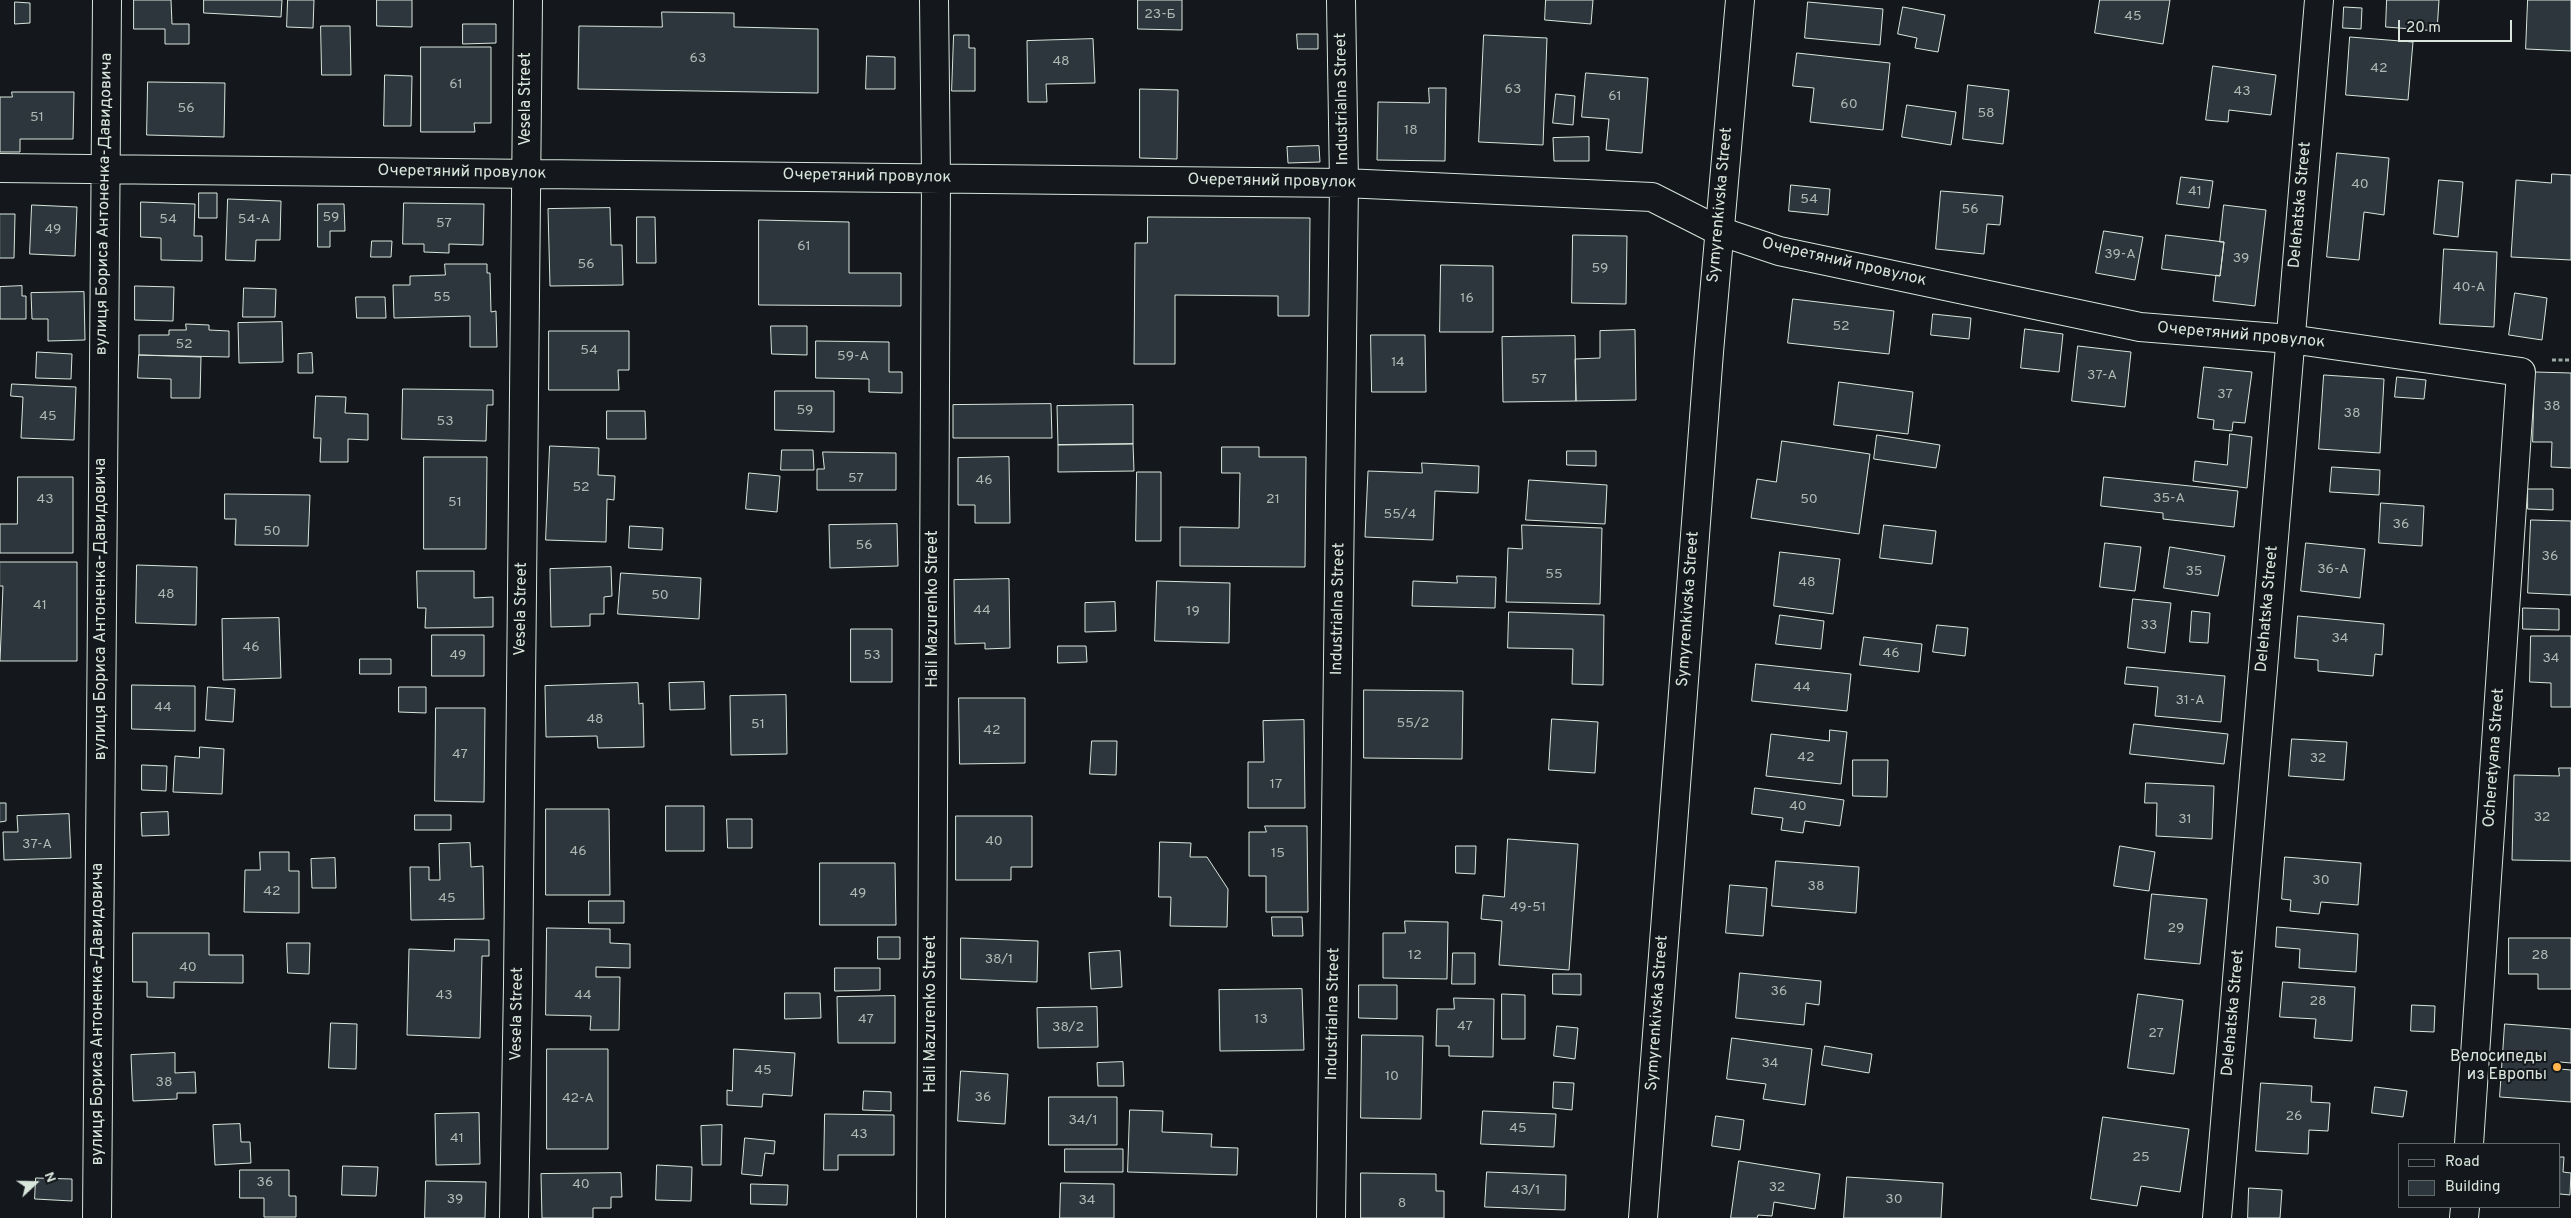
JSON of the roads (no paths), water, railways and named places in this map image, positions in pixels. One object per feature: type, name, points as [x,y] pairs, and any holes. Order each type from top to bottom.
[{"type":"street","name":"вулиця Бориса Антоненка-Давидовича","points":[[97,1218],[107,0]]},
{"type":"street","name":"Vesela Street","points":[[514,1218],[528,0]]},
{"type":"street","name":"Hali Mazurenko Street","points":[[931,1218],[936,177],[934,0]]},
{"type":"street","name":"Industrialna Street","points":[[1331,1218],[1344,183],[1341,0]]},
{"type":"street","name":"Symyrenkivska Street","points":[[1643,1218],[1718,231],[1740,0]]},
{"type":"street","name":"Delehatska Street","points":[[2217,1218],[2319,0]]},
{"type":"street","name":"Очеретяний провулок","points":[[0,168],[1344,183],[1652,196],[1718,231],[1779,251],[2140,327],[2290,339],[2521,372]]},
{"type":"street","name":"Ocheretyana Street","points":[[2469,1143],[2521,372]]},
{"type":"place","name":"Велосипеды из Европы","points":[[2557,1067]]}]
